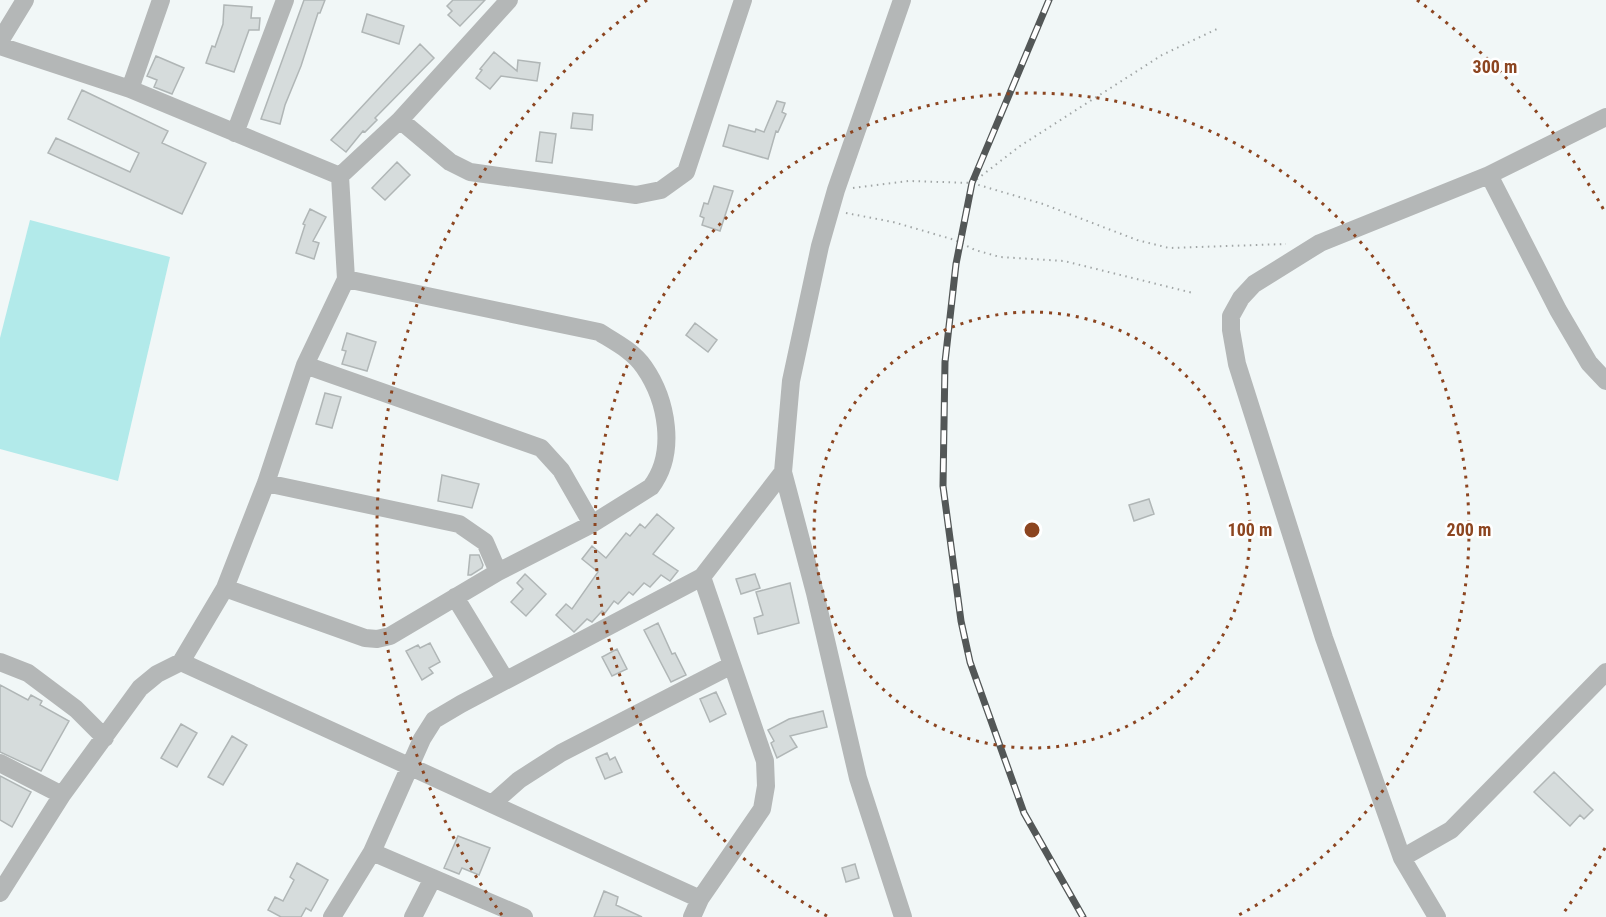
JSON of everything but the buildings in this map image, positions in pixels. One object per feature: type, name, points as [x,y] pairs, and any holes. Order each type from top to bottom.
[{"type":"street","points":[[0,41],[25,0]]},
{"type":"street","points":[[130,89],[161,0]]},
{"type":"street","points":[[235,133],[285,0]]},
{"type":"street","points":[[340,176],[400,120],[508,0]]},
{"type":"street","points":[[400,120],[450,162],[470,172],[636,195],[661,190],[686,172],[743,0]]},
{"type":"street","points":[[902,0],[836,190],[820,246],[791,381],[783,472],[815,593],[858,778],[903,917]]},
{"type":"street","points":[[0,46],[130,89],[340,176]]},
{"type":"street","points":[[1437,917],[1402,858],[1324,638],[1237,364],[1231,316],[1241,298],[1254,284],[1320,243],[1489,175],[1606,117]]},
{"type":"street","points":[[1489,175],[1558,310],[1589,363],[1606,381]]},
{"type":"street","points":[[0,893],[62,795],[140,688],[158,674],[181,662],[225,588],[266,483],[305,365],[346,279],[340,176]]},
{"type":"street","points":[[225,588],[365,638],[377,639],[390,636],[498,572],[592,524],[651,487],[661,466],[667,430],[658,397],[644,367],[630,352],[599,332],[346,279]]},
{"type":"street","points":[[305,365],[541,448],[561,470],[592,524]]},
{"type":"street","points":[[332,917],[372,852],[422,738],[434,720],[505,679],[702,577],[783,472]]},
{"type":"street","points":[[266,483],[459,524],[485,542],[498,572]]},
{"type":"street","points":[[692,917],[700,899],[762,809],[766,786],[765,761],[702,577]]},
{"type":"street","points":[[455,597],[505,679]]},
{"type":"street","points":[[0,662],[28,673],[76,709],[105,738]]},
{"type":"street","points":[[181,662],[700,899]]},
{"type":"street","points":[[492,804],[519,780],[561,753],[732,664]]},
{"type":"street","points":[[1402,858],[1451,830],[1606,672]]},
{"type":"street","points":[[0,763],[62,795]]},
{"type":"street","points":[[372,852],[513,915]]},
{"type":"street","points":[[412,917],[433,878]]},
{"type":"path","points":[[972,183],[1020,146],[1161,55],[1217,29]]},
{"type":"path","points":[[836,190],[909,181],[972,183],[1043,204],[1137,240],[1169,248],[1285,244]]},
{"type":"path","points":[[844,213],[893,222],[955,240],[975,250],[1000,257],[1064,261],[1193,293]]},
{"type":"shaded area","points":[[30,220],[170,257],[118,481],[0,449],[0,338]]},
{"type":"railway","points":[[1049,0],[972,183],[956,264],[945,362],[943,486],[961,621],[970,662],[1024,813],[1083,917]]}]
